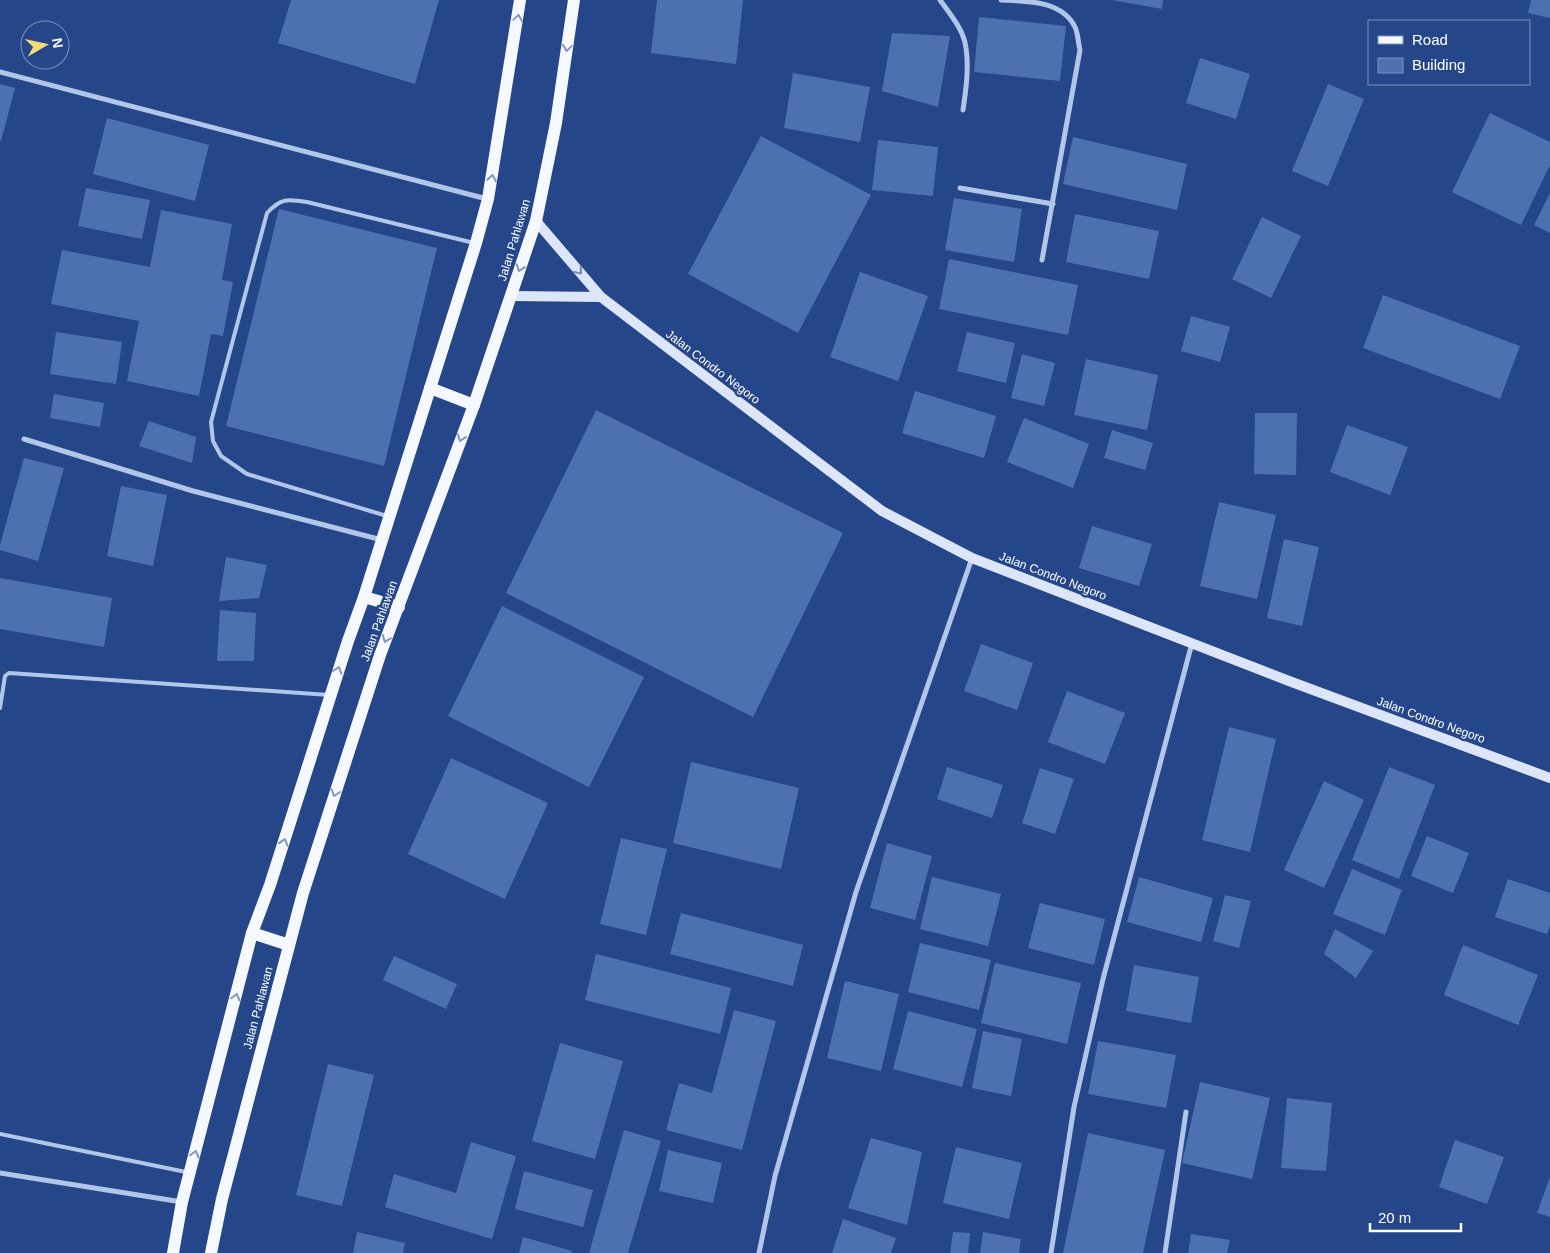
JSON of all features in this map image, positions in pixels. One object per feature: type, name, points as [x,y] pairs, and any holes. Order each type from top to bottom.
[{"type":"main road","name":"Jalan Pahlawan","points":[[173,1253],[182,1202],[252,934],[270,885],[330,696],[364,597],[476,243],[488,199],[520,0]]},
{"type":"main road","name":"Jalan Pahlawan","points":[[211,1253],[222,1199],[303,893],[380,655],[474,404],[536,221],[556,123],[574,0]]},
{"type":"main road","name":"Jalan Condro Negoro","points":[[536,221],[601,297],[882,511],[972,558],[1550,778]]},
{"type":"main road","points":[[510,296],[601,297]]},
{"type":"main road","points":[[430,388],[474,404]]},
{"type":"main road","points":[[364,597],[399,607]]},
{"type":"main road","points":[[252,934],[289,944]]},
{"type":"street","points":[[940,0],[959,27],[966,46],[966,93],[962,110]]},
{"type":"street","points":[[1001,0],[1035,1],[1067,16],[1075,27],[1080,50],[1042,260]]},
{"type":"street","points":[[0,72],[488,199]]},
{"type":"street","points":[[960,188],[1053,204]]},
{"type":"street","points":[[24,439],[194,491],[382,540]]},
{"type":"street","points":[[759,1253],[775,1176],[856,892],[972,558]]},
{"type":"street","points":[[1051,1253],[1074,1107],[1103,979],[1192,643]]},
{"type":"street","points":[[1165,1253],[1186,1112]]},
{"type":"street","points":[[0,1173],[182,1202]]},
{"type":"lane","points":[[389,516],[247,474],[221,456],[213,441],[211,422],[267,213],[277,202],[289,199],[476,243]]},
{"type":"lane","points":[[0,708],[5,676],[9,673],[330,696]]},
{"type":"lane","points":[[0,1134],[190,1173]]},
{"type":"building","points":[[291,0],[439,0],[415,84],[278,43]]},
{"type":"building","points":[[657,0],[743,0],[736,64],[651,53]]},
{"type":"building","points":[[1112,0],[1163,0],[1162,9]]},
{"type":"building","points":[[1531,0],[1550,0],[1550,18],[1528,13]]},
{"type":"building","points":[[979,17],[1066,26],[1060,81],[974,72]]},
{"type":"building","points":[[892,33],[950,36],[938,107],[882,91]]},
{"type":"building","points":[[1200,58],[1250,74],[1236,119],[1186,103]]},
{"type":"building","points":[[793,73],[870,87],[860,142],[784,128]]},
{"type":"building","points":[[0,84],[15,88],[1,141],[0,141]]},
{"type":"building","points":[[1328,84],[1364,99],[1328,186],[1292,171]]},
{"type":"building","points":[[1490,113],[1550,142],[1550,165],[1521,225],[1452,192]]},
{"type":"building","points":[[107,118],[209,145],[195,201],[93,174]]},
{"type":"building","points":[[761,136],[871,195],[798,333],[688,274]]},
{"type":"building","points":[[1073,137],[1187,164],[1177,210],[1063,184]]},
{"type":"building","points":[[878,140],[938,147],[933,196],[872,190]]},
{"type":"building","points":[[86,188],[150,200],[142,239],[78,226]]},
{"type":"building","points":[[1550,193],[1550,233],[1534,225]]},
{"type":"building","points":[[954,198],[1022,209],[1014,262],[945,250]]},
{"type":"building","points":[[279,209],[437,248],[384,466],[226,426]]},
{"type":"building","points":[[161,210],[232,224],[222,280],[233,282],[223,336],[211,334],[199,396],[127,381],[139,321],[51,304],[62,250],[150,267]]},
{"type":"building","points":[[1075,214],[1159,231],[1149,279],[1066,262]]},
{"type":"building","points":[[1262,217],[1301,236],[1271,298],[1232,279]]},
{"type":"building","points":[[949,259],[1078,285],[1068,335],[939,309]]},
{"type":"building","points":[[860,272],[928,296],[898,381],[830,357]]},
{"type":"building","points":[[1383,295],[1520,346],[1500,399],[1363,348]]},
{"type":"building","points":[[1191,316],[1230,327],[1220,362],[1181,351]]},
{"type":"building","points":[[56,332],[122,342],[116,384],[50,374]]},
{"type":"building","points":[[967,332],[1015,343],[1006,383],[957,371]]},
{"type":"building","points":[[1022,354],[1055,363],[1044,406],[1011,398]]},
{"type":"building","points":[[1086,359],[1158,375],[1147,430],[1074,415]]},
{"type":"building","points":[[915,391],[996,416],[984,458],[902,433]]},
{"type":"building","points":[[54,394],[104,403],[100,427],[50,418]]},
{"type":"building","points":[[596,410],[843,533],[753,717],[506,593]]},
{"type":"building","points":[[1255,413],[1297,413],[1296,475],[1254,474]]},
{"type":"building","points":[[1024,418],[1089,444],[1073,488],[1007,462]]},
{"type":"building","points":[[149,421],[196,437],[192,463],[139,446]]},
{"type":"building","points":[[1347,425],[1408,447],[1390,495],[1330,472]]},
{"type":"building","points":[[1112,430],[1153,443],[1145,470],[1104,458]]},
{"type":"building","points":[[24,458],[64,468],[38,561],[0,550]]},
{"type":"building","points":[[121,486],[167,495],[153,566],[107,556]]},
{"type":"building","points":[[1219,502],[1276,515],[1257,599],[1200,586]]},
{"type":"building","points":[[1092,526],[1152,544],[1139,586],[1079,568]]},
{"type":"building","points":[[1284,539],[1319,547],[1302,626],[1267,618]]},
{"type":"building","points":[[226,557],[267,565],[259,598],[219,601]]},
{"type":"building","points":[[0,578],[112,598],[104,647],[0,629]]},
{"type":"building","points":[[502,606],[644,677],[589,787],[448,716]]},
{"type":"building","points":[[220,610],[256,613],[254,661],[217,661]]},
{"type":"building","points":[[981,644],[1033,663],[1017,710],[964,691]]},
{"type":"building","points":[[1067,691],[1125,713],[1105,764],[1048,742]]},
{"type":"building","points":[[1229,727],[1276,739],[1250,852],[1202,840]]},
{"type":"building","points":[[451,758],[548,803],[505,899],[408,854]]},
{"type":"building","points":[[691,762],[799,788],[781,869],[673,843]]},
{"type":"building","points":[[947,767],[1003,785],[992,818],[937,799]]},
{"type":"building","points":[[1389,767],[1435,785],[1399,879],[1352,860]]},
{"type":"building","points":[[1040,768],[1074,779],[1055,834],[1022,823]]},
{"type":"building","points":[[1324,781],[1364,800],[1324,888],[1284,870]]},
{"type":"building","points":[[1427,836],[1469,853],[1453,893],[1411,876]]},
{"type":"building","points":[[621,838],[667,849],[646,935],[600,924]]},
{"type":"building","points":[[887,843],[932,856],[915,920],[870,908]]},
{"type":"building","points":[[1352,869],[1402,890],[1385,935],[1333,914]]},
{"type":"building","points":[[932,877],[1001,894],[988,946],[920,929]]},
{"type":"building","points":[[1139,877],[1213,898],[1201,942],[1127,922]]},
{"type":"building","points":[[1508,879],[1550,893],[1550,925],[1547,934],[1495,917]]},
{"type":"building","points":[[1225,895],[1251,901],[1239,948],[1213,941]]},
{"type":"building","points":[[1040,903],[1105,919],[1094,965],[1028,948]]},
{"type":"building","points":[[681,913],[803,945],[793,986],[670,954]]},
{"type":"building","points":[[1335,929],[1373,951],[1356,978],[1324,954]]},
{"type":"building","points":[[920,943],[991,960],[979,1010],[908,992]]},
{"type":"building","points":[[1463,945],[1538,975],[1518,1025],[1444,995]]},
{"type":"building","points":[[596,954],[731,988],[720,1034],[585,1000]]},
{"type":"building","points":[[394,956],[457,984],[446,1009],[383,980]]},
{"type":"building","points":[[995,963],[1081,983],[1067,1044],[981,1023]]},
{"type":"building","points":[[1134,965],[1199,977],[1191,1023],[1126,1011]]},
{"type":"building","points":[[845,981],[899,994],[881,1071],[827,1058]]},
{"type":"building","points":[[734,1010],[776,1021],[742,1150],[666,1130],[679,1083],[712,1093]]},
{"type":"building","points":[[908,1011],[977,1029],[962,1087],[893,1069]]},
{"type":"building","points":[[983,1031],[1022,1039],[1011,1096],[972,1088]]},
{"type":"building","points":[[1098,1041],[1176,1055],[1166,1108],[1088,1094]]},
{"type":"building","points":[[560,1043],[623,1061],[595,1159],[532,1141]]},
{"type":"building","points":[[328,1064],[374,1075],[342,1206],[296,1195]]},
{"type":"building","points":[[1200,1082],[1270,1098],[1252,1179],[1182,1163]]},
{"type":"building","points":[[1287,1098],[1332,1103],[1326,1171],[1281,1168]]},
{"type":"building","points":[[624,1130],[661,1141],[628,1253],[589,1253]]},
{"type":"building","points":[[1088,1133],[1165,1150],[1143,1253],[1063,1253]]},
{"type":"building","points":[[871,1138],[922,1152],[907,1225],[848,1208]]},
{"type":"building","points":[[1455,1140],[1504,1157],[1487,1204],[1439,1187]]},
{"type":"building","points":[[471,1142],[516,1156],[492,1239],[385,1207],[394,1174],[456,1193]]},
{"type":"building","points":[[956,1147],[1022,1163],[1009,1219],[943,1203]]},
{"type":"building","points":[[668,1150],[722,1163],[713,1203],[659,1191]]},
{"type":"building","points":[[524,1171],[593,1190],[583,1227],[515,1209]]},
{"type":"building","points":[[1550,1177],[1550,1217],[1537,1213]]},
{"type":"building","points":[[843,1219],[896,1238],[891,1253],[832,1253]]},
{"type":"building","points":[[357,1232],[405,1243],[403,1253],[353,1253]]},
{"type":"building","points":[[953,1232],[970,1233],[968,1253],[950,1253]]},
{"type":"building","points":[[983,1232],[1021,1239],[1019,1253],[980,1253]]},
{"type":"building","points":[[1191,1234],[1230,1240],[1227,1253],[1188,1253]]},
{"type":"building","points":[[523,1237],[572,1251],[571,1253],[519,1253]]}]
